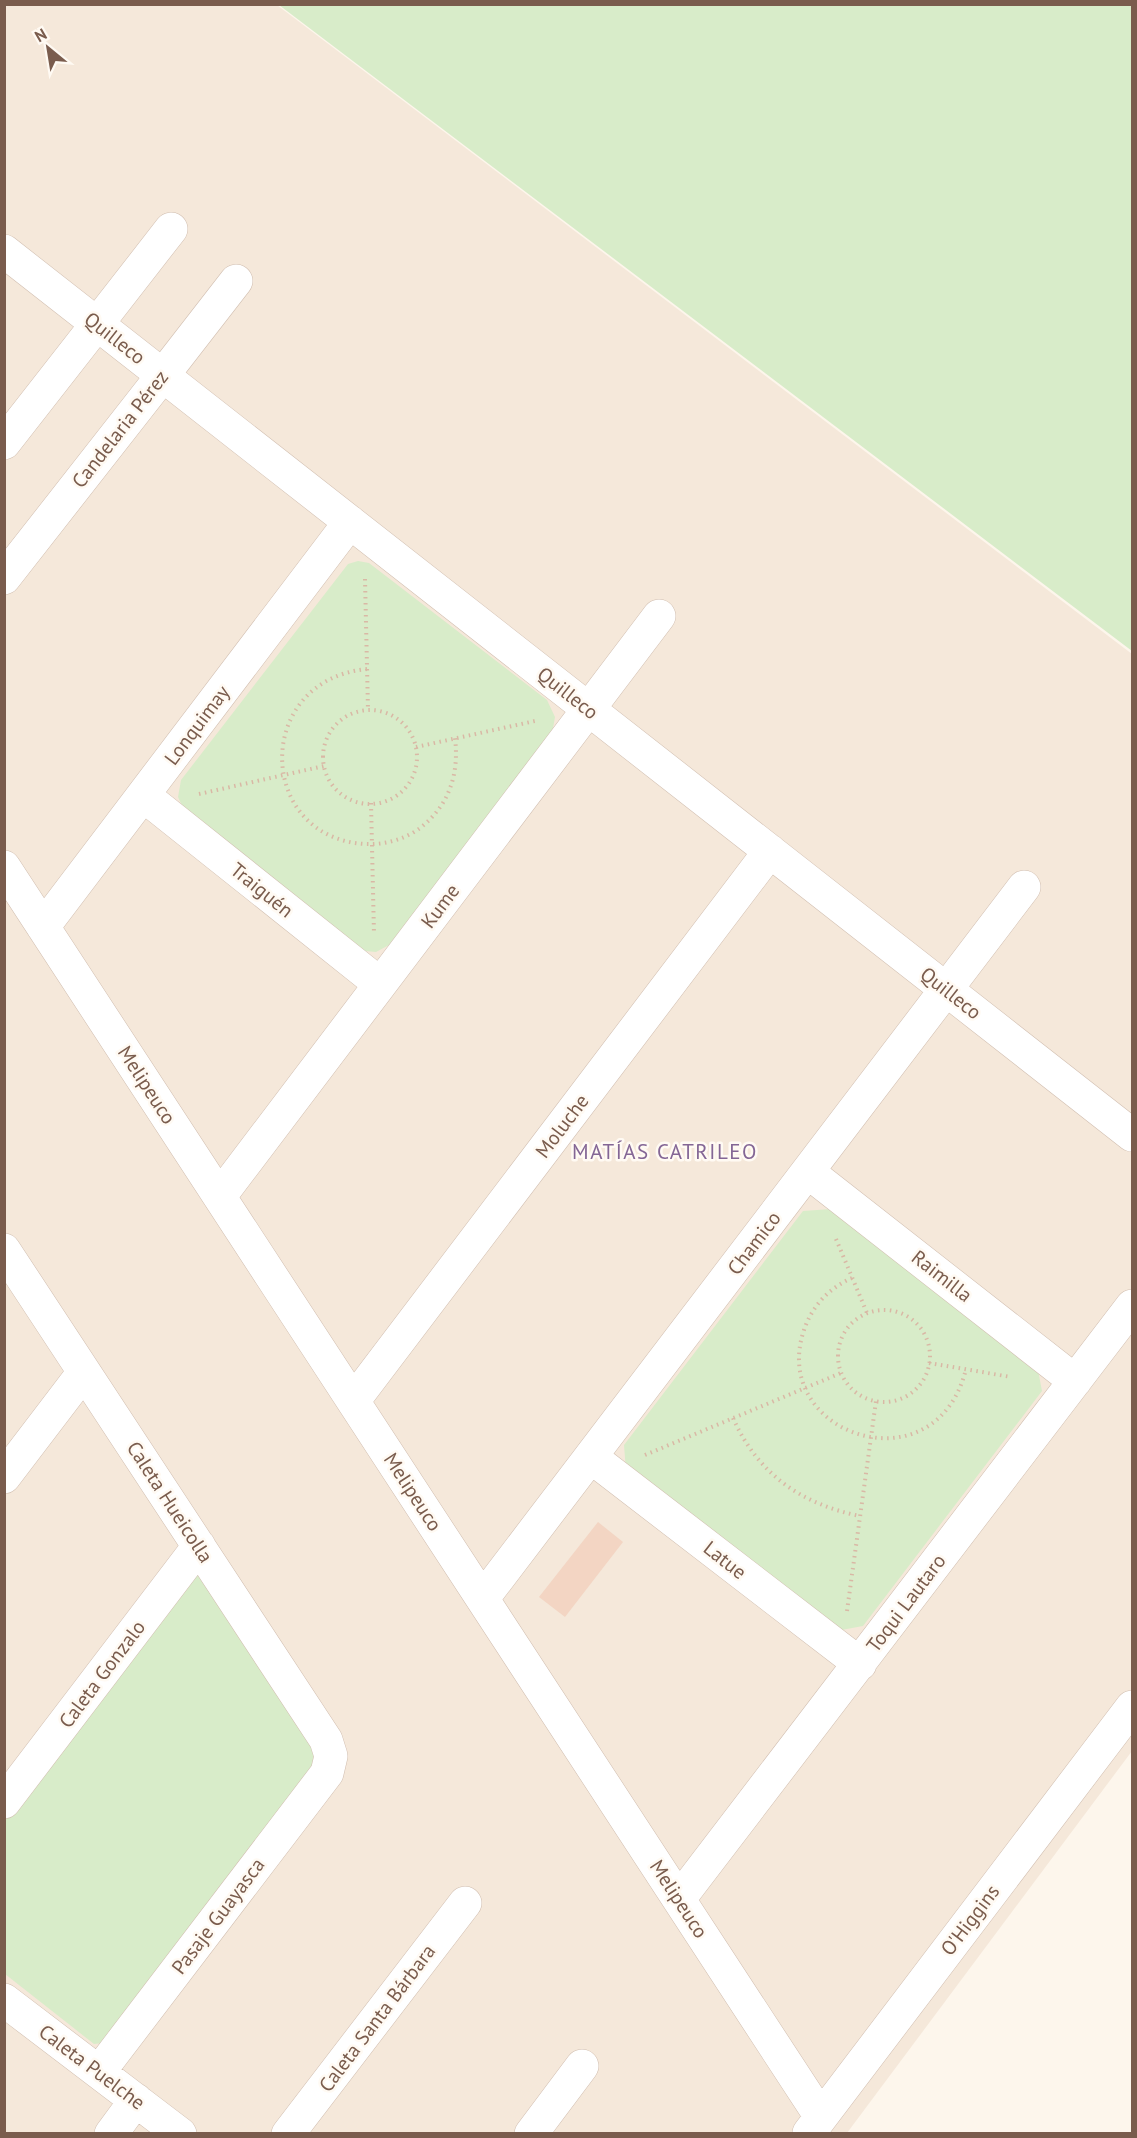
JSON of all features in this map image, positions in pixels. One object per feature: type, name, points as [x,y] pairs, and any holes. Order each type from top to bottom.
[{"type":"street","points":[[4,443],[171,229]]},
{"type":"street","name":"Quilleco","points":[[4,251],[1132,1135]]},
{"type":"street","name":"Candelaria Pérez","points":[[4,578],[236,280]]},
{"type":"street","name":"Lonquimay","points":[[43,927],[149,799],[357,527]]},
{"type":"street","name":"Kume","points":[[220,1196],[378,982],[659,616]]},
{"type":"street","name":"Traiguén","points":[[149,799],[378,982]]},
{"type":"street","name":"Moluche","points":[[354,1400],[770,851]]},
{"type":"street","name":"Melipeuco","points":[[4,867],[679,1899],[815,2125]]},
{"type":"street","name":"Chamico","points":[[483,1598],[600,1463],[808,1172],[1024,887]]},
{"type":"street","name":"Raimilla","points":[[808,1172],[1076,1381]]},
{"type":"street","name":"Caleta Hueicolla","points":[[4,1250],[326,1740],[331,1756]]},
{"type":"street","name":"Toqui Lautaro","points":[[679,1899],[851,1657],[1076,1381],[1132,1306]]},
{"type":"street","points":[[4,1477],[84,1372]]},
{"type":"street","name":"Latue","points":[[600,1463],[851,1657]]},
{"type":"street","name":"Caleta Gonzalo","points":[[4,1802],[199,1546]]},
{"type":"street","name":"O'Higgins","points":[[815,2125],[1132,1707]]},
{"type":"street","name":"Pasaje Guayasca","points":[[99,2072],[327,1773],[331,1756]]},
{"type":"street","name":"Caleta Santa Bárbara","points":[[288,2133],[465,1903]]},
{"type":"street","name":"Caleta Puelche","points":[[4,2000],[180,2133]]},
{"type":"street","points":[[531,2133],[582,2066]]},
{"type":"street","points":[[111,2133],[136,2100]]},
{"type":"path","points":[[357,527],[368,710]]},
{"type":"path","points":[[367,669],[354,670],[319,685],[293,713],[284,737],[282,763],[284,776],[293,800],[310,821],[332,836],[358,843],[386,843],[412,833],[442,805],[454,780],[457,752],[455,738]]},
{"type":"path","points":[[416,747],[588,709]]},
{"type":"path","points":[[368,710],[382,712],[401,722],[410,733],[416,747],[416,762],[409,783],[392,798],[371,803],[356,802],[338,791],[329,780],[324,766],[324,746],[332,728],[349,715],[368,710]]},
{"type":"path","points":[[149,799],[284,776],[324,766]]},
{"type":"path","points":[[371,803],[378,982]]},
{"type":"path","points":[[852,1278],[826,1294],[808,1319],[801,1338],[800,1358],[806,1388],[817,1406],[832,1422],[850,1432],[871,1438],[906,1436],[938,1419],[959,1392],[966,1369]]},
{"type":"path","points":[[880,1310],[900,1313],[917,1325],[927,1342],[929,1362],[922,1381],[913,1391],[895,1400],[876,1401],[855,1392],[841,1373],[838,1354],[843,1335],[850,1324],[861,1316],[880,1310]]},
{"type":"path","points":[[929,1362],[1013,1377]]},
{"type":"path","points":[[600,1463],[733,1418],[841,1373]]},
{"type":"path","points":[[851,1657],[860,1516],[876,1401]]},
{"type":"path","points":[[733,1418],[751,1451],[784,1484],[816,1504],[860,1516]]},
{"type":"shaded area","points":[[5,5],[277,5],[1132,654],[1132,1751],[847,2133],[5,2134]]},
{"type":"green space","points":[[279,5],[1132,5],[1132,651]]},
{"type":"green space","points":[[358,561],[369,563],[547,700],[555,717],[552,734],[389,945],[376,952],[365,951],[185,812],[178,797],[181,780],[348,564]]},
{"type":"green space","points":[[831,1209],[1037,1365],[1042,1391],[863,1626],[836,1631],[626,1471],[624,1445],[803,1211]]},
{"type":"green space","points":[[194,1575],[200,1575],[316,1754],[316,1763],[103,2043],[94,2044],[5,1974],[4,1820]]},
{"type":"building","points":[[598,1522],[623,1542],[565,1617],[539,1597]]},
{"type":"district","name":"MATÍAS CATRILEO","points":[[665,1152]]}]
